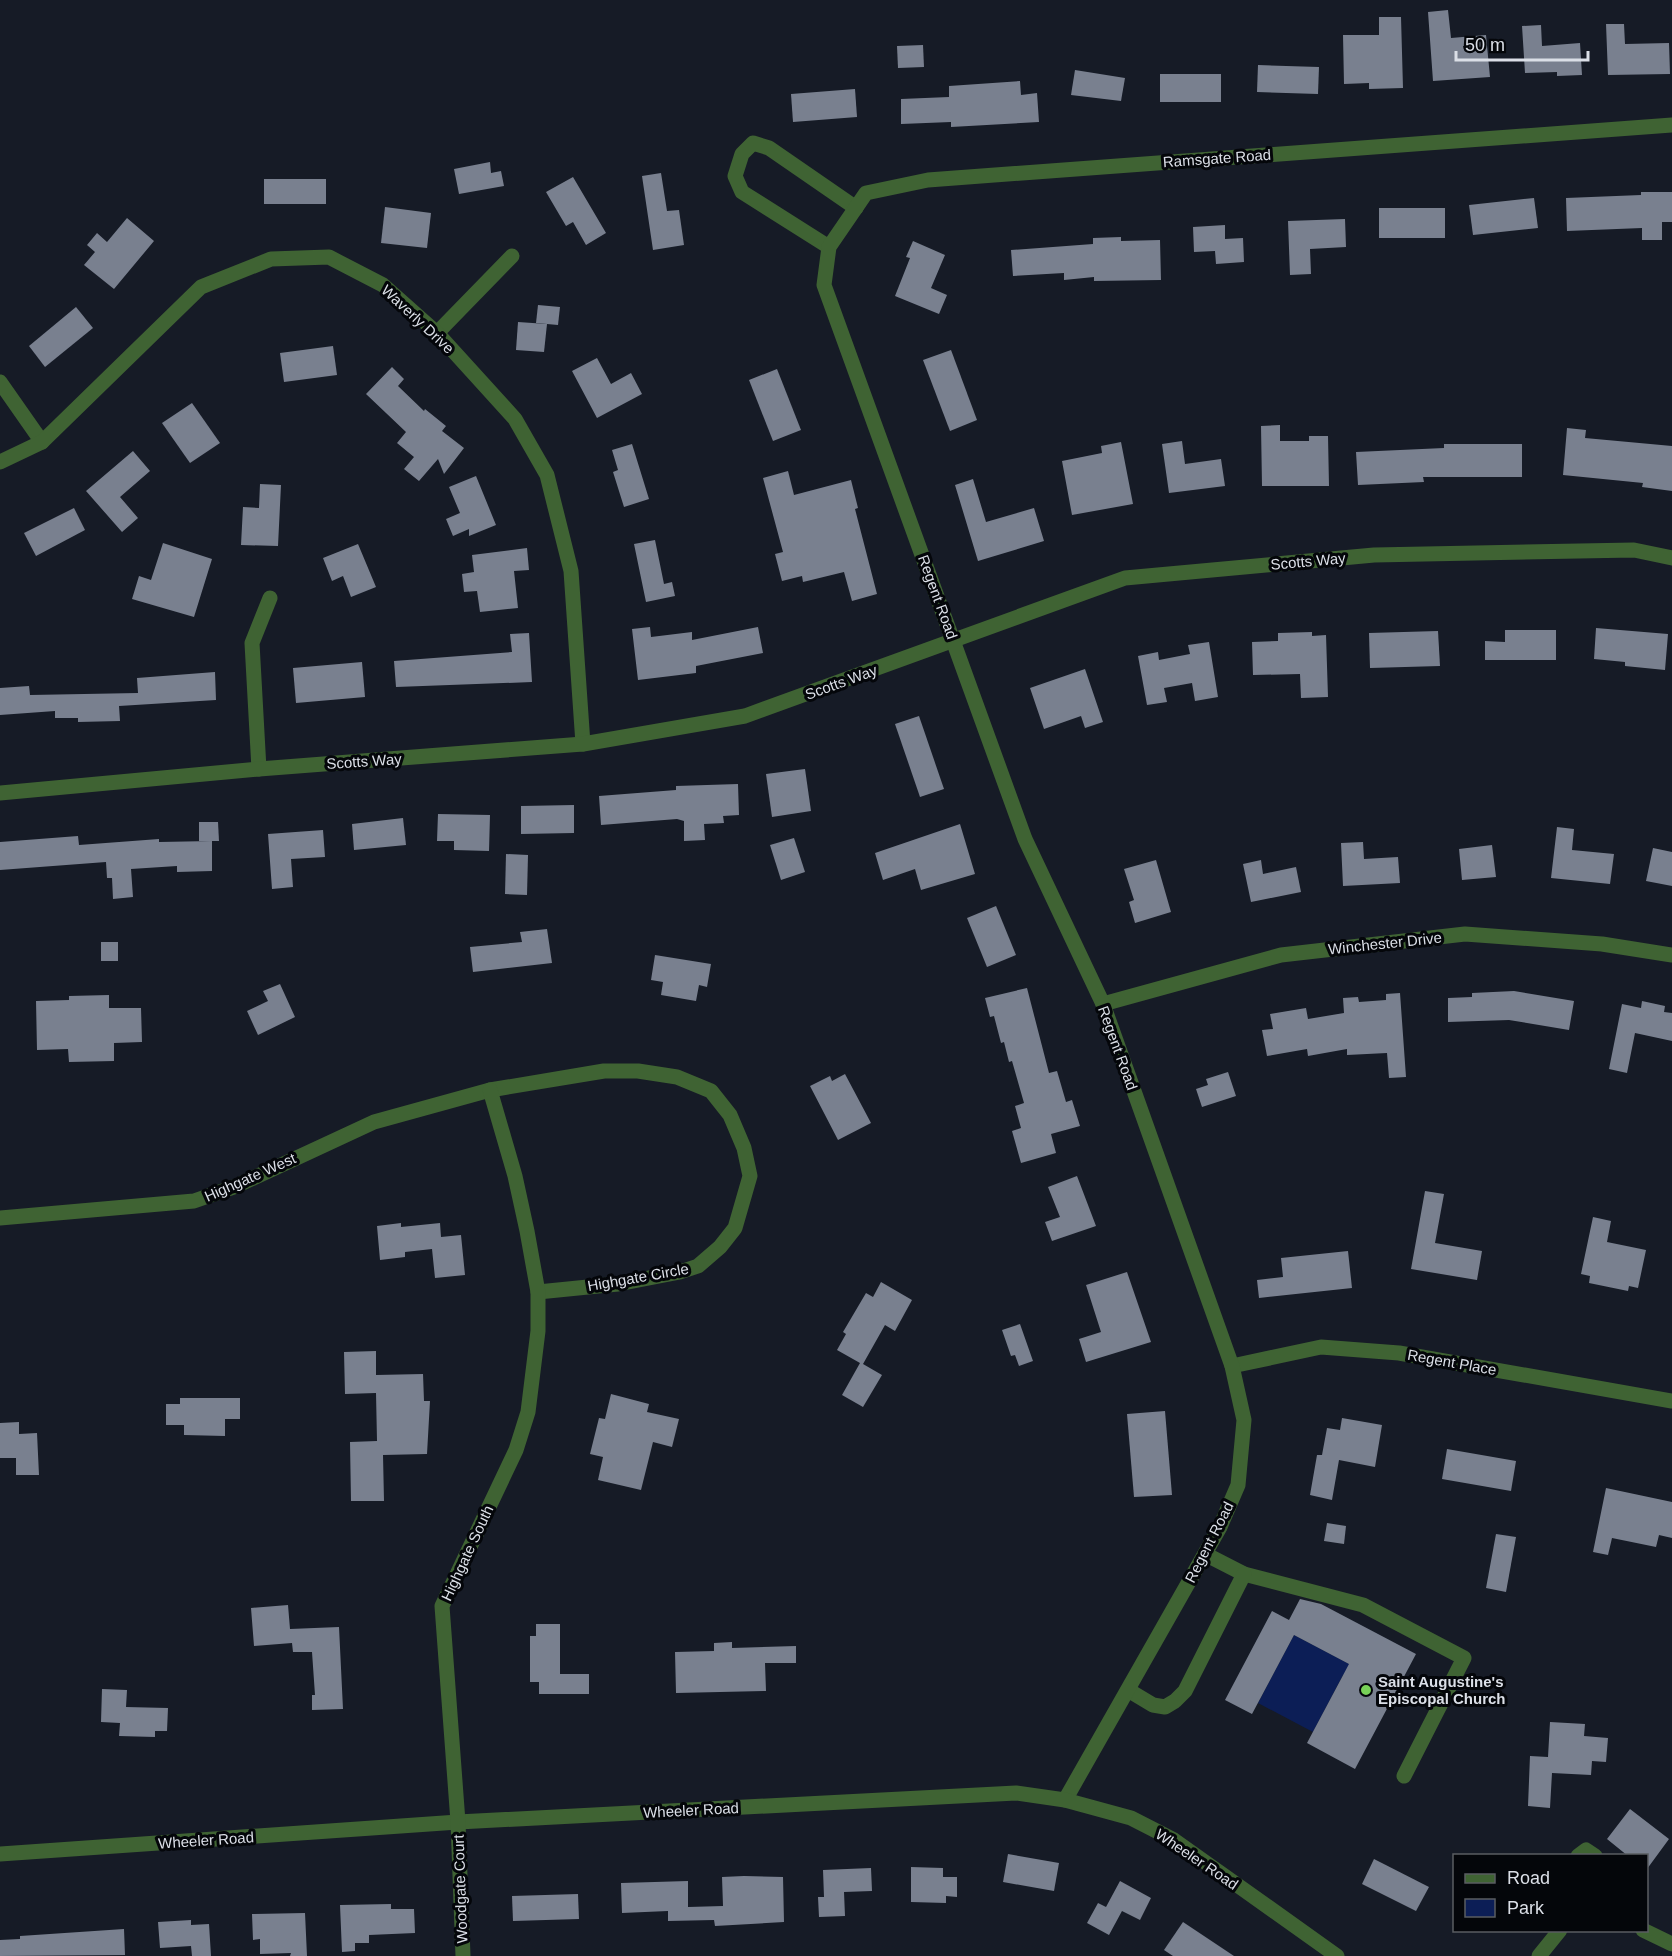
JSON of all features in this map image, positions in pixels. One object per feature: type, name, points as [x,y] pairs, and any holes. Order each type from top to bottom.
[{"type":"street","name":"Ramsgate Road","points":[[824,285],[829,247],[866,194],[928,180],[1672,125]]},
{"type":"street","points":[[829,247],[742,192],[735,176],[742,154],[753,143],[769,148],[856,208]]},
{"type":"street","points":[[437,333],[512,256]]},
{"type":"street","name":"Waverly Drive","points":[[0,462],[42,442],[201,287],[271,259],[329,257],[383,285],[437,333],[515,418],[547,475],[571,571],[584,744]]},
{"type":"street","name":"Regent Road","points":[[824,285],[1025,839],[1103,1004],[1232,1366],[1244,1420],[1238,1485],[1220,1527],[1065,1800]]},
{"type":"street","points":[[0,382],[42,442]]},
{"type":"street","name":"Scotts Way","points":[[0,793],[259,769],[584,744],[745,716],[1125,578],[1374,555],[1634,550],[1672,558]]},
{"type":"street","points":[[259,769],[252,644],[270,598]]},
{"type":"street","name":"Winchester Drive","points":[[1103,1004],[1281,955],[1465,934],[1602,944],[1672,955]]},
{"type":"street","name":"Highgate Circle","points":[[490,1090],[604,1071],[638,1071],[678,1077],[711,1091],[730,1115],[744,1148],[750,1176],[735,1228],[720,1248],[698,1266],[680,1272],[618,1284],[538,1292]]},
{"type":"street","points":[[490,1090],[515,1176],[538,1292]]},
{"type":"street","name":"Highgate West","points":[[0,1218],[194,1201],[234,1187],[374,1122],[490,1090]]},
{"type":"street","name":"Highgate South","points":[[458,1822],[442,1606],[516,1449],[528,1412],[536,1366],[538,1292]]},
{"type":"street","name":"Regent Place","points":[[1232,1366],[1322,1347],[1377,1351],[1672,1401]]},
{"type":"street","points":[[1205,1554],[1244,1574],[1363,1605],[1464,1658],[1404,1776]]},
{"type":"street","points":[[1128,1690],[1153,1705],[1165,1707],[1185,1691],[1244,1574]]},
{"type":"street","name":"Wheeler Road","points":[[0,1854],[458,1822],[936,1795],[1016,1793],[1065,1800],[1131,1818],[1174,1840],[1337,1956]]},
{"type":"street","name":"Woodgate Court","points":[[458,1822],[463,1956]]},
{"type":"street","points":[[1539,1956],[1558,1932]]},
{"type":"street","points":[[1647,1932],[1672,1944]]},
{"type":"green space","points":[[1294,1635],[1359,1669],[1343,1675],[1313,1732],[1258,1703]]},
{"type":"building","points":[[1448,10],[1451,38],[1486,35],[1490,77],[1433,81],[1428,12]]},
{"type":"building","points":[[1379,17],[1401,17],[1403,88],[1369,89],[1369,83],[1344,84],[1343,35],[1379,35]]},
{"type":"building","points":[[1606,24],[1624,24],[1625,44],[1669,43],[1670,74],[1608,75]]},
{"type":"building","points":[[1541,25],[1542,46],[1580,43],[1582,75],[1557,76],[1557,72],[1525,73],[1522,26]]},
{"type":"building","points":[[923,45],[924,67],[898,68],[897,46]]},
{"type":"building","points":[[1258,65],[1319,67],[1318,94],[1257,92]]},
{"type":"building","points":[[1075,70],[1125,78],[1121,101],[1071,95]]},
{"type":"building","points":[[1160,74],[1221,74],[1221,102],[1160,102]]},
{"type":"building","points":[[1020,81],[1021,95],[1037,93],[1039,122],[951,127],[951,122],[901,124],[901,99],[949,97],[949,86]]},
{"type":"building","points":[[855,89],[857,117],[793,122],[791,94]]},
{"type":"building","points":[[490,162],[491,173],[501,171],[504,186],[459,194],[454,169]]},
{"type":"building","points":[[661,173],[667,211],[679,210],[684,245],[653,250],[642,176]]},
{"type":"building","points":[[573,177],[606,233],[586,245],[573,222],[566,226],[546,192]]},
{"type":"building","points":[[264,179],[326,179],[326,204],[264,204]]},
{"type":"building","points":[[1641,192],[1672,192],[1672,222],[1662,222],[1662,240],[1642,240],[1642,228],[1567,231],[1566,198],[1641,195]]},
{"type":"building","points":[[1534,198],[1538,228],[1473,235],[1469,205]]},
{"type":"building","points":[[385,207],[431,213],[427,248],[381,243]]},
{"type":"building","points":[[1379,208],[1445,208],[1445,238],[1379,238]]},
{"type":"building","points":[[127,218],[154,241],[114,289],[84,265],[95,252],[87,245],[97,233],[107,242]]},
{"type":"building","points":[[1345,219],[1346,247],[1310,249],[1311,274],[1290,275],[1288,221]]},
{"type":"building","points":[[1225,225],[1225,239],[1243,238],[1244,262],[1216,264],[1215,251],[1194,252],[1193,227]]},
{"type":"building","points":[[1121,237],[1121,241],[1160,240],[1161,280],[1094,281],[1094,277],[1064,280],[1064,273],[1013,276],[1011,250],[1093,244],[1093,238]]},
{"type":"building","points":[[913,241],[945,255],[931,288],[947,295],[939,314],[895,296],[910,258],[906,257]]},
{"type":"building","points":[[538,305],[560,307],[558,325],[536,323]]},
{"type":"building","points":[[76,307],[93,328],[45,367],[29,346]]},
{"type":"building","points":[[518,322],[547,324],[544,352],[516,350]]},
{"type":"building","points":[[333,346],[337,375],[284,382],[280,353]]},
{"type":"building","points":[[951,350],[977,420],[950,431],[923,360]]},
{"type":"building","points":[[597,358],[611,384],[631,373],[642,394],[597,418],[572,371]]},
{"type":"building","points":[[392,367],[404,379],[398,386],[424,411],[425,409],[446,426],[442,431],[464,448],[444,474],[438,459],[419,481],[404,469],[414,457],[397,443],[406,432],[366,394]]},
{"type":"building","points":[[777,369],[801,430],[773,441],[749,380]]},
{"type":"building","points":[[192,403],[220,443],[190,463],[162,423]]},
{"type":"building","points":[[1280,425],[1280,441],[1309,441],[1309,436],[1328,436],[1329,486],[1262,486],[1261,426]]},
{"type":"building","points":[[1567,428],[1586,430],[1585,438],[1672,446],[1672,491],[1642,487],[1643,483],[1563,475]]},
{"type":"building","points":[[1182,441],[1185,464],[1221,459],[1225,486],[1169,493],[1162,444]]},
{"type":"building","points":[[1121,442],[1133,504],[1072,515],[1062,461],[1102,453],[1101,446]]},
{"type":"building","points":[[632,444],[649,499],[624,507],[613,472],[618,470],[612,450]]},
{"type":"building","points":[[1444,444],[1522,444],[1522,477],[1423,477],[1424,482],[1358,485],[1356,452],[1444,448]]},
{"type":"building","points":[[133,451],[150,471],[120,497],[138,518],[122,532],[86,491]]},
{"type":"building","points":[[788,471],[794,495],[851,480],[858,508],[855,509],[877,594],[852,601],[844,572],[803,582],[802,576],[782,581],[775,554],[783,552],[763,478]]},
{"type":"building","points":[[476,476],[496,525],[469,536],[469,529],[453,536],[446,519],[460,513],[449,487]]},
{"type":"building","points":[[973,479],[986,522],[1034,508],[1044,541],[978,561],[955,485]]},
{"type":"building","points":[[260,484],[281,485],[278,546],[241,545],[243,507],[259,508]]},
{"type":"building","points":[[74,508],[85,530],[36,556],[24,533]]},
{"type":"building","points":[[655,540],[664,584],[672,582],[675,596],[646,602],[634,544]]},
{"type":"building","points":[[163,543],[212,559],[194,617],[132,599],[139,576],[151,580]]},
{"type":"building","points":[[358,544],[376,587],[351,597],[343,576],[332,581],[323,558]]},
{"type":"building","points":[[527,548],[529,570],[514,571],[518,608],[480,612],[477,591],[464,592],[462,574],[474,572],[472,555]]},
{"type":"building","points":[[650,627],[651,637],[692,632],[692,640],[758,627],[763,653],[696,666],[696,673],[638,680],[632,629]]},
{"type":"building","points":[[1596,628],[1668,634],[1665,670],[1625,666],[1625,662],[1594,659]]},
{"type":"building","points":[[1505,630],[1556,630],[1556,660],[1485,660],[1485,641],[1505,642]]},
{"type":"building","points":[[1438,631],[1440,666],[1370,668],[1369,633]]},
{"type":"building","points":[[1312,632],[1312,636],[1326,635],[1328,697],[1301,698],[1300,674],[1253,675],[1252,642],[1278,641],[1278,633]]},
{"type":"building","points":[[529,633],[532,682],[396,687],[394,661],[512,652],[510,634]]},
{"type":"building","points":[[1209,642],[1218,697],[1195,701],[1192,683],[1164,688],[1167,702],[1147,705],[1138,656],[1158,652],[1159,660],[1190,654],[1188,645]]},
{"type":"building","points":[[362,662],[365,697],[296,703],[293,668]]},
{"type":"building","points":[[1085,669],[1103,722],[1085,728],[1081,716],[1044,729],[1030,688]]},
{"type":"building","points":[[215,672],[216,700],[119,706],[120,721],[78,722],[78,718],[55,718],[55,711],[0,715],[0,688],[29,686],[30,695],[138,693],[137,678]]},
{"type":"building","points":[[919,716],[944,789],[920,797],[895,724]]},
{"type":"building","points":[[805,769],[811,811],[772,817],[766,774]]},
{"type":"building","points":[[738,784],[739,815],[723,816],[724,823],[704,824],[705,840],[684,841],[684,821],[677,819],[601,825],[599,796],[676,790],[676,786]]},
{"type":"building","points":[[574,805],[574,833],[521,834],[521,806]]},
{"type":"building","points":[[438,814],[490,815],[489,851],[454,850],[454,841],[437,841]]},
{"type":"building","points":[[403,818],[406,845],[354,850],[352,824]]},
{"type":"building","points":[[199,822],[218,822],[219,841],[199,841]]},
{"type":"building","points":[[960,824],[975,874],[921,890],[915,869],[883,880],[875,853]]},
{"type":"building","points":[[1557,827],[1574,829],[1572,850],[1614,854],[1610,884],[1551,878]]},
{"type":"building","points":[[323,830],[325,857],[291,859],[293,887],[272,889],[268,834]]},
{"type":"building","points":[[78,836],[79,845],[159,839],[159,842],[212,841],[212,871],[177,872],[177,866],[131,869],[133,897],[113,899],[112,878],[107,878],[106,862],[0,870],[0,842]]},
{"type":"building","points":[[794,838],[805,872],[781,880],[770,845]]},
{"type":"building","points":[[1363,842],[1364,859],[1398,857],[1400,883],[1343,886],[1341,843]]},
{"type":"building","points":[[1492,845],[1496,877],[1462,880],[1459,849]]},
{"type":"building","points":[[1653,848],[1672,852],[1672,886],[1646,881]]},
{"type":"building","points":[[506,854],[528,855],[527,895],[505,894]]},
{"type":"building","points":[[1156,860],[1171,912],[1135,923],[1129,902],[1134,900],[1124,869]]},
{"type":"building","points":[[1261,860],[1263,874],[1296,867],[1301,892],[1251,902],[1243,864]]},
{"type":"building","points":[[996,906],[1016,955],[987,967],[967,918]]},
{"type":"building","points":[[547,929],[552,963],[473,972],[470,947],[522,942],[520,932]]},
{"type":"building","points":[[101,942],[118,942],[118,961],[101,961]]},
{"type":"building","points":[[655,955],[711,964],[707,987],[699,985],[696,1001],[661,995],[663,982],[651,980]]},
{"type":"building","points":[[280,984],[295,1017],[258,1035],[247,1011],[268,1001],[263,991]]},
{"type":"building","points":[[1027,988],[1049,1073],[1057,1071],[1066,1102],[1072,1100],[1080,1126],[1051,1134],[1056,1153],[1021,1163],[1012,1131],[1021,1128],[1015,1106],[1024,1103],[1012,1061],[1009,1062],[1004,1042],[1001,1043],[994,1016],[990,1017],[985,998]]},
{"type":"building","points":[[1514,991],[1574,1001],[1569,1030],[1509,1020],[1448,1022],[1448,998],[1472,997],[1472,993]]},
{"type":"building","points":[[1400,993],[1406,1077],[1389,1078],[1387,1053],[1347,1055],[1347,1049],[1308,1056],[1307,1049],[1267,1056],[1262,1030],[1273,1029],[1270,1014],[1306,1008],[1308,1019],[1344,1013],[1343,998],[1358,997],[1359,1002],[1386,1000],[1386,994]]},
{"type":"building","points":[[109,995],[109,1008],[141,1008],[142,1042],[114,1043],[114,1061],[69,1062],[68,1049],[37,1050],[36,1001],[69,1000],[69,996]]},
{"type":"building","points":[[1642,1001],[1665,1006],[1664,1012],[1672,1013],[1672,1041],[1635,1033],[1627,1073],[1609,1069],[1622,1004],[1641,1008]]},
{"type":"building","points":[[1228,1072],[1236,1096],[1202,1107],[1196,1089],[1208,1085],[1206,1079]]},
{"type":"building","points":[[845,1074],[871,1123],[838,1140],[810,1086],[830,1076],[832,1081]]},
{"type":"building","points":[[1077,1176],[1096,1226],[1052,1241],[1045,1222],[1060,1217],[1048,1187]]},
{"type":"building","points":[[1425,1191],[1444,1194],[1435,1243],[1482,1251],[1477,1280],[1411,1269]]},
{"type":"building","points":[[1593,1217],[1611,1221],[1607,1242],[1646,1250],[1638,1288],[1629,1286],[1628,1291],[1589,1283],[1590,1276],[1581,1274]]},
{"type":"building","points":[[401,1223],[401,1227],[440,1223],[441,1237],[461,1235],[465,1275],[435,1278],[432,1249],[405,1252],[405,1257],[380,1260],[377,1226]]},
{"type":"building","points":[[1348,1251],[1352,1288],[1259,1298],[1257,1280],[1283,1277],[1281,1258]]},
{"type":"building","points":[[1127,1272],[1151,1342],[1086,1362],[1079,1339],[1101,1332],[1086,1285]]},
{"type":"building","points":[[881,1282],[912,1300],[895,1331],[885,1325],[863,1364],[882,1375],[863,1407],[842,1395],[860,1363],[837,1350],[846,1334],[843,1332],[866,1293],[873,1297]]},
{"type":"building","points":[[1020,1324],[1033,1361],[1019,1366],[1015,1355],[1011,1356],[1002,1330]]},
{"type":"building","points":[[376,1351],[376,1375],[423,1374],[424,1401],[430,1401],[427,1454],[383,1455],[384,1501],[351,1501],[350,1442],[377,1441],[376,1393],[345,1394],[344,1352]]},
{"type":"building","points":[[611,1394],[649,1404],[647,1412],[679,1419],[672,1447],[653,1442],[641,1490],[598,1480],[603,1457],[590,1454],[599,1418],[605,1419]]},
{"type":"building","points":[[180,1398],[240,1398],[240,1419],[225,1419],[225,1436],[184,1435],[184,1425],[166,1425],[166,1404],[180,1404]]},
{"type":"building","points":[[1165,1411],[1172,1495],[1134,1497],[1127,1414]]},
{"type":"building","points":[[1342,1418],[1382,1425],[1375,1467],[1339,1460],[1332,1500],[1310,1495],[1317,1455],[1322,1455],[1327,1428],[1340,1430]]},
{"type":"building","points":[[19,1422],[19,1434],[37,1433],[39,1475],[16,1475],[16,1458],[0,1458],[0,1423]]},
{"type":"building","points":[[1447,1449],[1516,1461],[1511,1491],[1442,1479]]},
{"type":"building","points":[[1606,1488],[1672,1502],[1672,1538],[1659,1535],[1656,1547],[1612,1538],[1608,1555],[1593,1552]]},
{"type":"building","points":[[1327,1523],[1346,1526],[1344,1544],[1324,1541]]},
{"type":"building","points":[[1496,1534],[1516,1537],[1506,1592],[1486,1588]]},
{"type":"building","name":"Saint Augustine's Episcopal Church","points":[[1300,1599],[1321,1604],[1416,1654],[1355,1769],[1307,1743],[1349,1664],[1294,1635],[1252,1714],[1225,1700],[1272,1611],[1289,1620]]},
{"type":"building","points":[[288,1605],[290,1629],[339,1627],[343,1709],[312,1710],[312,1695],[315,1695],[312,1652],[293,1652],[292,1643],[254,1646],[251,1608]]},
{"type":"building","points":[[536,1624],[560,1624],[560,1674],[589,1674],[589,1694],[539,1694],[539,1682],[530,1682],[530,1636],[536,1636]]},
{"type":"building","points":[[732,1642],[732,1648],[796,1646],[796,1663],[765,1663],[766,1691],[676,1693],[675,1652],[714,1651],[714,1643]]},
{"type":"building","points":[[102,1689],[127,1690],[126,1707],[168,1708],[167,1731],[155,1731],[155,1737],[119,1736],[120,1723],[101,1722]]},
{"type":"building","points":[[1550,1722],[1585,1724],[1584,1736],[1608,1738],[1606,1762],[1592,1761],[1591,1775],[1552,1773],[1550,1808],[1528,1806],[1530,1756],[1548,1757]]},
{"type":"building","points":[[1630,1809],[1669,1839],[1648,1868],[1648,1854],[1626,1854],[1607,1839]]},
{"type":"building","points":[[1008,1854],[1059,1863],[1054,1891],[1003,1882]]},
{"type":"building","points":[[1374,1859],[1429,1887],[1416,1911],[1362,1884]]},
{"type":"building","points":[[911,1867],[943,1868],[943,1877],[957,1877],[957,1897],[946,1896],[946,1903],[911,1902]]},
{"type":"building","points":[[871,1868],[872,1891],[844,1892],[845,1916],[819,1917],[818,1897],[824,1897],[823,1870]]},
{"type":"building","points":[[722,1877],[783,1877],[784,1922],[715,1926],[714,1920],[668,1921],[668,1911],[622,1913],[621,1883],[688,1881],[688,1907],[723,1906]]},
{"type":"building","points":[[1120,1881],[1151,1898],[1140,1920],[1122,1911],[1109,1935],[1087,1923],[1098,1903],[1106,1907]]},
{"type":"building","points":[[578,1894],[579,1919],[513,1921],[512,1896]]},
{"type":"building","points":[[391,1904],[391,1909],[414,1909],[415,1933],[369,1935],[369,1943],[355,1943],[355,1951],[342,1952],[340,1905]]},
{"type":"building","points":[[305,1913],[307,1956],[290,1956],[291,1953],[260,1954],[260,1939],[253,1940],[252,1914]]},
{"type":"building","points":[[191,1920],[191,1925],[209,1924],[211,1956],[192,1956],[191,1946],[160,1948],[158,1922]]},
{"type":"building","points":[[1183,1922],[1234,1956],[1173,1956],[1164,1950]]},
{"type":"building","points":[[124,1929],[125,1955],[0,1956],[0,1940],[20,1939],[20,1936]]},
{"type":"place","name":"Saint Augustine's Episcopal Church","points":[[1366,1690]]}]
